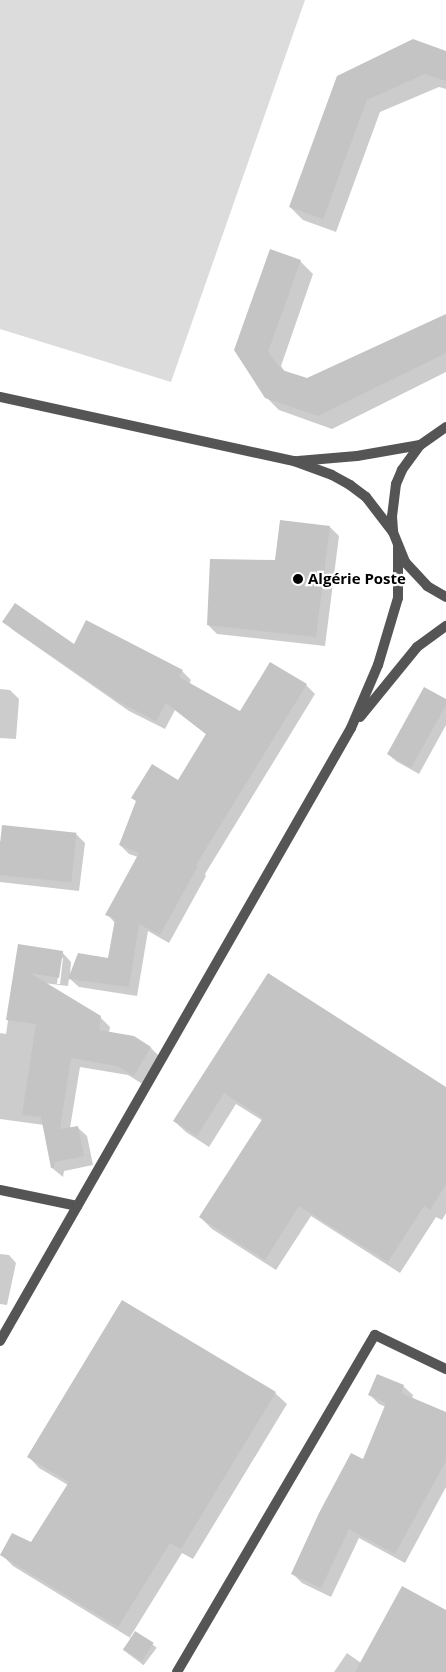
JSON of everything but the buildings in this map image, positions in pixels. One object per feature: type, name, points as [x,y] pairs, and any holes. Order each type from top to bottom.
[{"type":"street","points":[[0,397],[294,461],[332,474],[366,497],[393,532]]},
{"type":"street","points":[[446,427],[420,444],[406,463],[396,484],[392,500],[393,532],[398,547],[415,575],[427,586],[446,597]]},
{"type":"street","points":[[294,461],[357,456],[420,444]]},
{"type":"street","points":[[0,1341],[351,728],[378,665],[398,598],[398,547]]},
{"type":"street","points":[[351,728],[417,647],[446,626]]},
{"type":"street","points":[[0,1190],[77,1206]]},
{"type":"street","points":[[177,1672],[375,1335],[446,1369]]},
{"type":"shaded area","points":[[0,0],[305,0],[171,382],[0,329]]},
{"type":"place","name":"Algérie Poste","points":[[298,579]]}]
